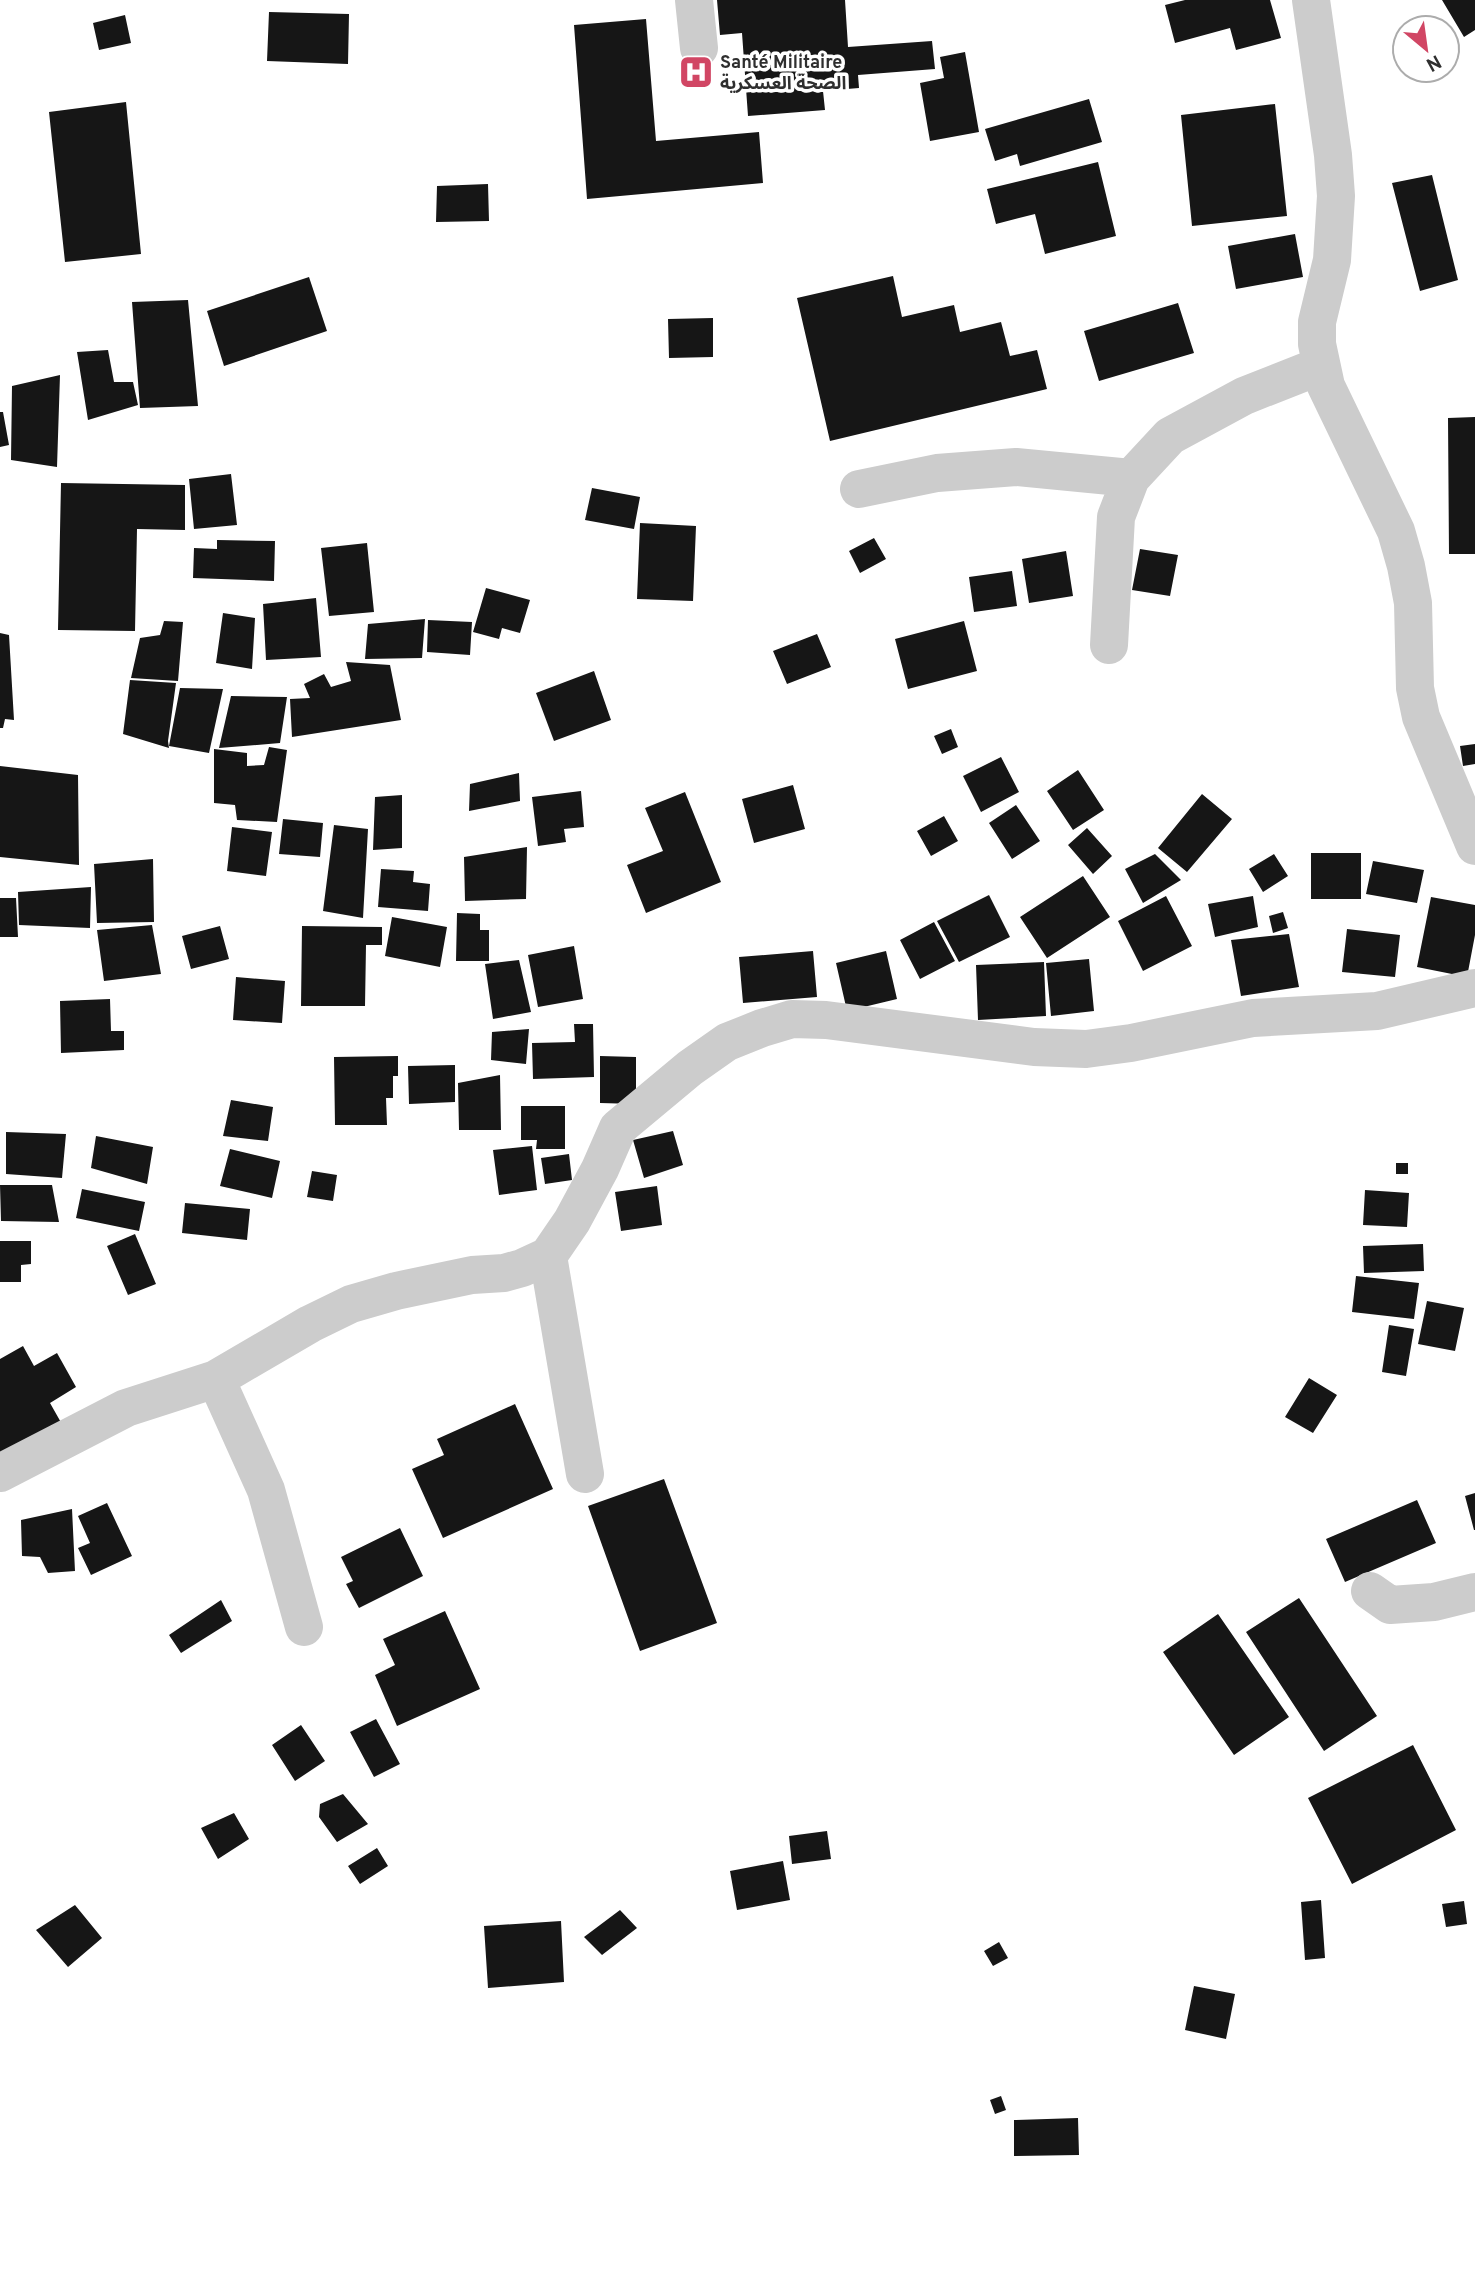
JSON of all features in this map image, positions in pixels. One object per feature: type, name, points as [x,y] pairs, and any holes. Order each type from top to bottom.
[{"type":"street","points":[[694,0],[699,48]]},
{"type":"street","points":[[1311,0],[1333,155],[1336,196],[1332,260],[1317,322],[1320,366],[1326,386],[1396,531],[1413,603],[1415,688],[1422,717],[1475,846]]},
{"type":"street","points":[[1110,645],[1116,517],[1131,478],[1170,436],[1244,396],[1320,366]]},
{"type":"street","points":[[859,489],[937,473],[1016,467],[1131,478]]},
{"type":"street","points":[[0,1473],[126,1408],[216,1379],[310,1324],[351,1304],[472,1275],[504,1273],[548,1256],[572,1221],[600,1170],[618,1128],[708,1055],[727,1042],[762,1028],[792,1019],[826,1020],[1034,1047],[1086,1049],[1131,1043],[1253,1018],[1377,1011],[1475,988]]},
{"type":"street","points":[[548,1256],[585,1474]]},
{"type":"street","points":[[216,1379],[267,1490],[304,1628]]},
{"type":"street","points":[[1370,1591],[1390,1605],[1434,1602],[1475,1592]]},
{"type":"building","points":[[717,0],[845,0],[848,47],[932,41],[935,69],[858,75],[859,88],[823,91],[825,110],[748,116],[742,33],[720,35]]},
{"type":"building","points":[[1185,0],[1270,0],[1281,38],[1236,50],[1230,28],[1175,43],[1165,5]]},
{"type":"building","points":[[1442,0],[1475,0],[1475,30],[1464,37],[1461,32],[1461,14],[1450,14]]},
{"type":"building","points":[[269,12],[349,14],[348,64],[267,61]]},
{"type":"building","points":[[125,15],[131,43],[99,50],[93,23]]},
{"type":"building","points":[[646,19],[656,141],[759,132],[763,183],[587,199],[574,25]]},
{"type":"building","points":[[965,52],[979,132],[930,141],[920,83],[944,78],[940,57]]},
{"type":"building","points":[[1089,99],[1102,142],[1020,166],[1017,154],[995,161],[985,129]]},
{"type":"building","points":[[126,102],[141,254],[65,262],[49,112]]},
{"type":"building","points":[[1275,104],[1287,216],[1192,226],[1181,115]]},
{"type":"building","points":[[1098,162],[1116,236],[1045,254],[1035,214],[996,224],[987,189]]},
{"type":"building","points":[[1432,175],[1458,280],[1420,291],[1392,183]]},
{"type":"building","points":[[488,184],[489,221],[436,222],[437,186]]},
{"type":"building","points":[[1295,234],[1303,277],[1236,289],[1228,246]]},
{"type":"building","points":[[893,276],[902,317],[954,305],[960,332],[1001,322],[1010,356],[1037,350],[1047,389],[830,441],[797,298]]},
{"type":"building","points":[[309,277],[327,331],[224,366],[207,311]]},
{"type":"building","points":[[188,300],[198,406],[140,408],[132,302]]},
{"type":"building","points":[[1178,303],[1194,353],[1099,381],[1084,331]]},
{"type":"building","points":[[713,318],[713,357],[669,358],[668,319]]},
{"type":"building","points":[[108,350],[114,382],[133,382],[138,405],[88,420],[77,352]]},
{"type":"building","points":[[60,375],[57,467],[11,460],[12,386]]},
{"type":"building","points":[[0,412],[3,412],[9,445],[0,447]]},
{"type":"building","points":[[1475,417],[1475,554],[1449,554],[1448,418]]},
{"type":"building","points":[[231,474],[237,525],[194,529],[189,479]]},
{"type":"building","points":[[61,483],[185,485],[185,530],[137,529],[135,631],[58,630]]},
{"type":"building","points":[[592,488],[640,497],[634,529],[585,520]]},
{"type":"building","points":[[640,523],[696,526],[693,601],[637,599]]},
{"type":"building","points":[[874,538],[886,559],[860,573],[849,551]]},
{"type":"building","points":[[217,540],[275,541],[274,581],[193,578],[194,548],[217,549]]},
{"type":"building","points":[[367,543],[374,612],[329,616],[321,548]]},
{"type":"building","points":[[1140,549],[1178,555],[1170,596],[1132,590]]},
{"type":"building","points":[[1066,551],[1073,596],[1029,603],[1022,559]]},
{"type":"building","points":[[1012,571],[1017,606],[974,612],[969,577]]},
{"type":"building","points":[[486,588],[530,600],[520,633],[502,628],[499,639],[473,632]]},
{"type":"building","points":[[316,598],[321,657],[266,660],[263,604]]},
{"type":"building","points":[[223,613],[255,618],[252,669],[216,663]]},
{"type":"building","points":[[425,619],[422,658],[365,659],[368,624]]},
{"type":"building","points":[[428,620],[472,622],[470,655],[427,652]]},
{"type":"building","points":[[164,621],[183,622],[178,681],[131,678],[140,638],[160,635]]},
{"type":"building","points":[[964,621],[977,671],[908,689],[895,639]]},
{"type":"building","points":[[0,633],[9,635],[14,720],[5,719],[3,728],[0,728]]},
{"type":"building","points":[[817,634],[831,667],[787,684],[773,651]]},
{"type":"building","points":[[346,662],[390,665],[401,720],[292,737],[290,699],[310,698],[304,684],[324,674],[331,687],[351,681]]},
{"type":"building","points":[[594,671],[611,720],[554,741],[536,693]]},
{"type":"building","points":[[130,680],[176,683],[169,748],[123,734]]},
{"type":"building","points":[[180,688],[223,689],[209,753],[169,746]]},
{"type":"building","points":[[231,696],[287,697],[280,743],[219,748]]},
{"type":"building","points":[[951,729],[958,747],[942,754],[934,736]]},
{"type":"building","points":[[1475,744],[1475,764],[1463,766],[1460,746]]},
{"type":"building","points":[[269,747],[287,750],[277,822],[237,820],[235,805],[214,803],[214,749],[247,753],[247,766],[264,765]]},
{"type":"building","points":[[1001,757],[1019,792],[981,812],[963,776]]},
{"type":"building","points":[[0,766],[78,775],[79,865],[0,857]]},
{"type":"building","points":[[1078,770],[1104,810],[1073,830],[1047,791]]},
{"type":"building","points":[[519,773],[520,801],[469,811],[470,784]]},
{"type":"building","points":[[793,785],[805,829],[754,843],[742,799]]},
{"type":"building","points":[[581,791],[584,827],[564,829],[566,842],[538,846],[532,797]]},
{"type":"building","points":[[685,792],[721,882],[646,913],[627,865],[663,851],[645,808]]},
{"type":"building","points":[[1202,794],[1232,819],[1187,872],[1158,848]]},
{"type":"building","points":[[402,795],[402,848],[373,850],[375,797]]},
{"type":"building","points":[[1016,805],[1040,841],[1012,859],[989,823]]},
{"type":"building","points":[[944,816],[958,841],[931,856],[917,831]]},
{"type":"building","points":[[283,819],[323,823],[320,857],[279,854]]},
{"type":"building","points":[[334,825],[368,829],[363,918],[323,911]]},
{"type":"building","points":[[232,827],[272,832],[266,876],[227,871]]},
{"type":"building","points":[[1087,828],[1112,856],[1093,874],[1068,845]]},
{"type":"building","points":[[527,847],[526,899],[465,901],[464,857]]},
{"type":"building","points":[[1311,853],[1361,853],[1361,899],[1311,899]]},
{"type":"building","points":[[1155,854],[1181,880],[1143,903],[1125,869]]},
{"type":"building","points":[[1274,854],[1288,876],[1263,892],[1249,869]]},
{"type":"building","points":[[153,859],[154,922],[97,923],[94,864]]},
{"type":"building","points":[[1373,861],[1424,870],[1417,903],[1366,894]]},
{"type":"building","points":[[381,869],[414,871],[413,882],[430,884],[428,911],[378,907]]},
{"type":"building","points":[[1083,876],[1110,917],[1047,958],[1020,917]]},
{"type":"building","points":[[91,887],[90,928],[19,925],[18,892]]},
{"type":"building","points":[[989,895],[1010,937],[959,962],[937,921]]},
{"type":"building","points":[[1166,896],[1192,946],[1143,971],[1118,921]]},
{"type":"building","points":[[1253,896],[1258,927],[1215,937],[1208,904]]},
{"type":"building","points":[[1431,897],[1475,905],[1475,935],[1467,977],[1417,967]]},
{"type":"building","points":[[0,898],[16,898],[18,937],[0,937]]},
{"type":"building","points":[[1283,912],[1288,928],[1273,933],[1269,916]]},
{"type":"building","points":[[457,913],[480,914],[480,930],[489,930],[489,961],[456,961]]},
{"type":"building","points":[[392,917],[447,927],[440,967],[385,956]]},
{"type":"building","points":[[934,922],[955,961],[920,979],[900,940]]},
{"type":"building","points":[[152,925],[161,974],[104,981],[97,930]]},
{"type":"building","points":[[220,926],[229,959],[191,969],[182,936]]},
{"type":"building","points":[[302,926],[382,927],[382,945],[366,945],[365,1006],[301,1006]]},
{"type":"building","points":[[1347,929],[1400,935],[1395,977],[1342,972]]},
{"type":"building","points":[[1289,934],[1299,987],[1241,996],[1231,940]]},
{"type":"building","points":[[574,946],[583,999],[538,1007],[528,955]]},
{"type":"building","points":[[813,951],[817,997],[743,1003],[739,957]]},
{"type":"building","points":[[886,951],[897,999],[847,1011],[836,963]]},
{"type":"building","points":[[1089,959],[1094,1011],[1051,1016],[1046,963]]},
{"type":"building","points":[[519,960],[531,1012],[493,1019],[485,964]]},
{"type":"building","points":[[1044,962],[1046,1016],[978,1020],[976,965]]},
{"type":"building","points":[[236,977],[285,981],[282,1023],[233,1020]]},
{"type":"building","points":[[110,999],[111,1031],[124,1031],[124,1050],[61,1053],[60,1001]]},
{"type":"building","points":[[574,1024],[593,1024],[594,1077],[533,1079],[532,1043],[575,1042]]},
{"type":"building","points":[[529,1029],[526,1064],[491,1060],[492,1032]]},
{"type":"building","points":[[398,1056],[398,1076],[393,1076],[393,1098],[386,1098],[387,1125],[335,1125],[334,1057]]},
{"type":"building","points":[[600,1056],[636,1057],[636,1104],[600,1103]]},
{"type":"building","points":[[455,1065],[455,1102],[409,1104],[408,1066]]},
{"type":"building","points":[[500,1075],[501,1130],[459,1130],[458,1083]]},
{"type":"building","points":[[231,1100],[273,1107],[268,1141],[223,1136]]},
{"type":"building","points":[[521,1106],[565,1106],[565,1149],[536,1149],[537,1140],[521,1140]]},
{"type":"building","points":[[673,1131],[683,1165],[644,1178],[633,1140]]},
{"type":"building","points":[[6,1132],[66,1134],[62,1178],[6,1174]]},
{"type":"building","points":[[96,1136],[153,1147],[147,1184],[91,1168]]},
{"type":"building","points":[[532,1146],[537,1190],[499,1195],[493,1150]]},
{"type":"building","points":[[230,1149],[280,1161],[272,1198],[220,1186]]},
{"type":"building","points":[[569,1154],[572,1180],[545,1184],[541,1158]]},
{"type":"building","points":[[1396,1163],[1408,1163],[1408,1174],[1396,1174]]},
{"type":"building","points":[[312,1171],[337,1175],[333,1201],[307,1197]]},
{"type":"building","points":[[0,1185],[52,1185],[59,1222],[1,1221]]},
{"type":"building","points":[[657,1186],[662,1225],[621,1231],[615,1192]]},
{"type":"building","points":[[82,1189],[145,1202],[139,1231],[76,1218]]},
{"type":"building","points":[[1365,1190],[1409,1193],[1407,1227],[1363,1225]]},
{"type":"building","points":[[185,1203],[250,1209],[247,1240],[182,1233]]},
{"type":"building","points":[[135,1234],[156,1284],[128,1295],[107,1246]]},
{"type":"building","points":[[0,1241],[31,1241],[31,1264],[21,1265],[21,1282],[0,1282]]},
{"type":"building","points":[[1423,1244],[1424,1271],[1364,1273],[1363,1246]]},
{"type":"building","points":[[1356,1276],[1419,1283],[1414,1319],[1352,1312]]},
{"type":"building","points":[[1427,1301],[1464,1308],[1455,1351],[1418,1344]]},
{"type":"building","points":[[1389,1325],[1414,1329],[1406,1376],[1382,1372]]},
{"type":"building","points":[[23,1346],[34,1366],[57,1353],[76,1387],[50,1403],[63,1426],[0,1461],[0,1359]]},
{"type":"building","points":[[1309,1378],[1337,1395],[1313,1433],[1285,1417]]},
{"type":"building","points":[[515,1404],[553,1489],[443,1538],[412,1469],[444,1455],[437,1439]]},
{"type":"building","points":[[664,1479],[717,1623],[640,1651],[588,1506]]},
{"type":"building","points":[[1475,1493],[1475,1530],[1474,1530],[1465,1496]]},
{"type":"building","points":[[1417,1500],[1436,1543],[1345,1582],[1326,1539]]},
{"type":"building","points":[[107,1503],[132,1556],[91,1575],[78,1548],[90,1543],[78,1516]]},
{"type":"building","points":[[72,1509],[75,1571],[48,1573],[40,1557],[22,1556],[21,1520]]},
{"type":"building","points":[[400,1528],[423,1576],[359,1608],[346,1584],[353,1581],[341,1557]]},
{"type":"building","points":[[1299,1598],[1377,1716],[1324,1751],[1246,1632]]},
{"type":"building","points":[[221,1600],[232,1621],[181,1653],[169,1635]]},
{"type":"building","points":[[445,1611],[480,1689],[397,1726],[375,1675],[395,1665],[383,1639]]},
{"type":"building","points":[[1218,1614],[1289,1717],[1234,1755],[1163,1652]]},
{"type":"building","points":[[376,1719],[400,1764],[374,1777],[350,1732]]},
{"type":"building","points":[[301,1725],[325,1761],[295,1781],[272,1745]]},
{"type":"building","points":[[1413,1745],[1456,1830],[1352,1884],[1308,1798]]},
{"type":"building","points":[[343,1794],[368,1824],[337,1842],[319,1817],[320,1804]]},
{"type":"building","points":[[234,1813],[249,1839],[218,1859],[201,1828]]},
{"type":"building","points":[[827,1831],[831,1859],[792,1864],[789,1836]]},
{"type":"building","points":[[377,1848],[388,1866],[360,1884],[348,1866]]},
{"type":"building","points":[[783,1861],[790,1900],[737,1910],[730,1871]]},
{"type":"building","points":[[1321,1900],[1325,1958],[1305,1960],[1301,1902]]},
{"type":"building","points":[[1464,1901],[1467,1924],[1446,1927],[1442,1904]]},
{"type":"building","points":[[75,1905],[102,1938],[68,1967],[36,1930]]},
{"type":"building","points":[[620,1910],[637,1928],[602,1955],[584,1937]]},
{"type":"building","points":[[561,1921],[564,1982],[488,1988],[484,1926]]},
{"type":"building","points":[[999,1942],[1008,1958],[993,1966],[984,1951]]},
{"type":"building","points":[[1194,1986],[1235,1994],[1226,2039],[1185,2030]]},
{"type":"building","points":[[1001,2096],[1006,2110],[995,2114],[990,2100]]},
{"type":"building","points":[[1078,2118],[1079,2155],[1014,2156],[1014,2120]]},
{"type":"place","name":"Santé Militaire الصحة العسكرية","points":[[696,72]]}]
